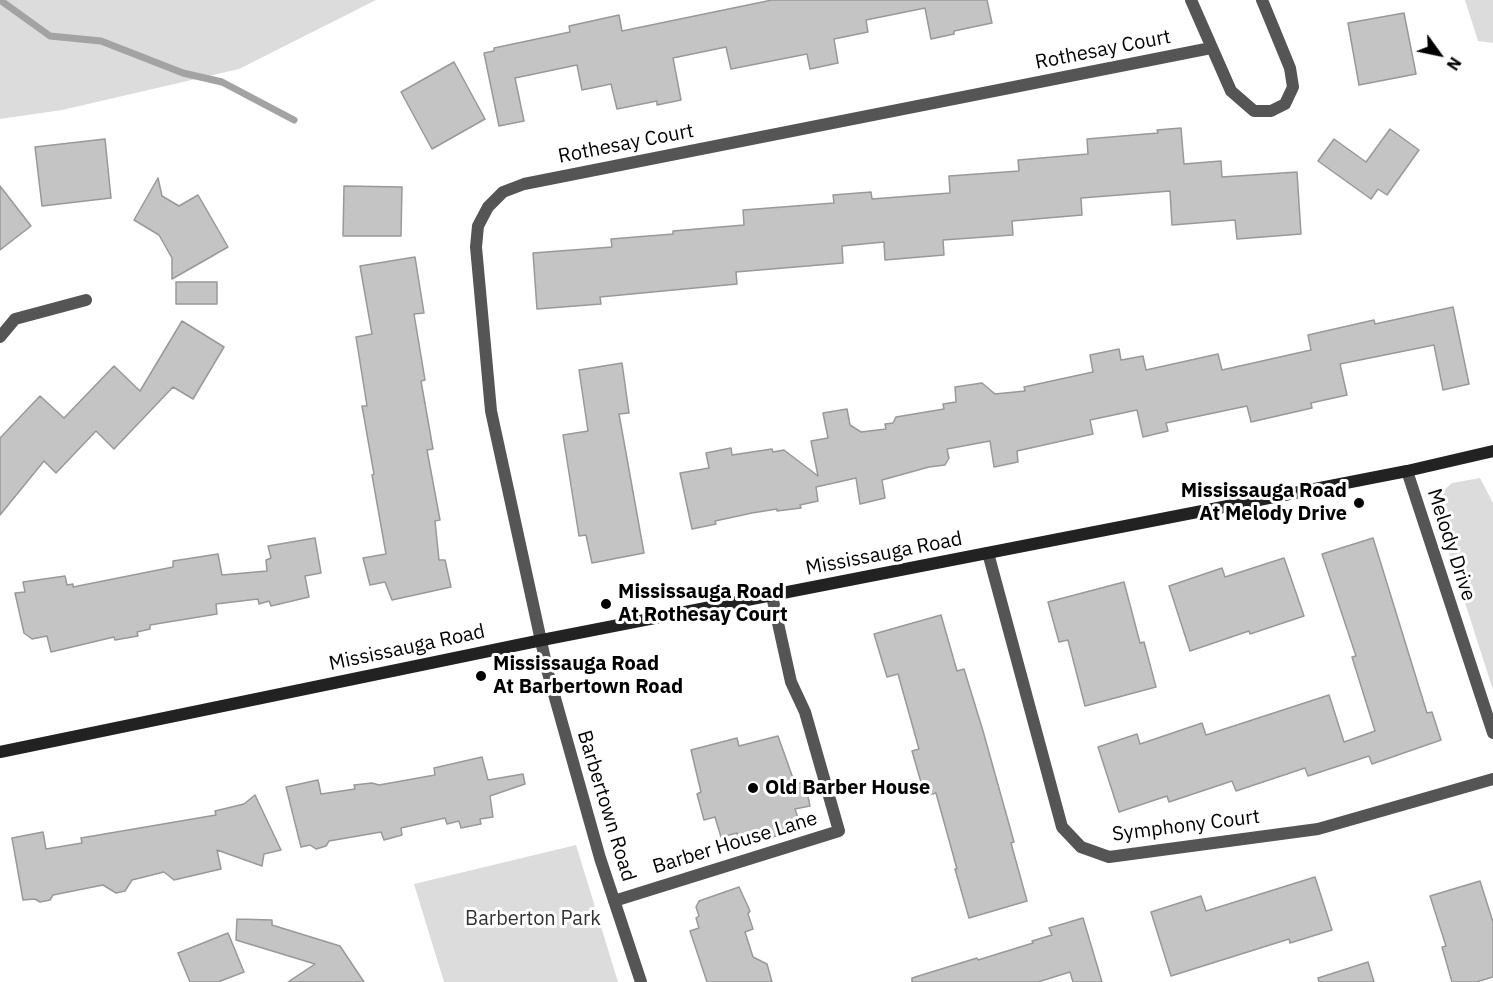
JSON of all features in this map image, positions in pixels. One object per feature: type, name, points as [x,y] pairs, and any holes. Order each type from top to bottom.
[{"type":"main road","name":"Mississauga Road","points":[[0,752],[542,640],[1407,471],[1493,451]]},
{"type":"street","points":[[1191,0],[1232,91],[1254,111],[1271,111],[1285,104],[1293,87],[1290,68],[1262,0]]},
{"type":"street","name":"Rothesay Court","points":[[542,640],[491,411],[476,236],[482,216],[495,199],[513,187],[524,184],[1211,48]]},
{"type":"street","points":[[0,337],[15,319],[86,300]]},
{"type":"street","name":"Melody Drive","points":[[1407,471],[1493,734]]},
{"type":"street","name":"Symphony Court","points":[[988,553],[1062,827],[1081,848],[1109,857],[1318,830],[1493,779]]},
{"type":"street","name":"Barber House Lane","points":[[614,901],[839,831],[805,712],[791,682],[772,596]]},
{"type":"street","name":"Barbertown Road","points":[[542,640],[548,673],[572,760],[641,982]]},
{"type":"green space","points":[[0,0],[376,0],[239,69],[62,110],[0,119]]},
{"type":"green space","points":[[1465,0],[1493,0],[1493,43],[1478,41]]},
{"type":"green space","points":[[1480,478],[1493,503],[1493,690],[1434,506],[1437,491],[1442,492],[1452,483]]},
{"type":"green space","name":"Barberton Park","points":[[576,845],[618,982],[444,982],[414,884]]},
{"type":"building","points":[[772,0],[987,0],[992,23],[954,31],[954,34],[931,39],[925,8],[866,20],[868,32],[834,39],[838,63],[810,69],[807,54],[731,69],[726,47],[673,58],[681,100],[657,105],[657,101],[617,109],[611,84],[582,90],[577,65],[515,78],[524,121],[499,126],[484,53],[494,51],[494,48],[570,32],[569,26],[619,15],[622,31]]},
{"type":"building","points":[[1404,13],[1416,74],[1359,85],[1348,23]]},
{"type":"building","points":[[454,62],[485,119],[432,149],[401,92]]},
{"type":"building","points":[[1181,128],[1184,164],[1221,161],[1222,177],[1297,172],[1301,234],[1237,239],[1235,220],[1172,225],[1170,191],[1081,198],[1082,215],[1012,221],[1013,235],[943,240],[944,255],[885,260],[884,242],[842,246],[843,263],[736,272],[737,284],[600,297],[601,304],[537,309],[533,253],[612,247],[611,239],[744,225],[743,210],[834,203],[833,195],[871,192],[872,199],[950,193],[949,176],[1019,171],[1018,160],[1088,154],[1087,139],[1158,133],[1157,130]]},
{"type":"building","points":[[1390,129],[1419,150],[1387,195],[1378,189],[1371,199],[1318,161],[1334,139],[1366,162]]},
{"type":"building","points":[[105,139],[111,198],[42,206],[35,147]]},
{"type":"building","points":[[158,178],[162,196],[179,206],[198,195],[228,247],[172,279],[172,258],[159,235],[134,220]]},
{"type":"building","points":[[0,186],[31,226],[0,250]]},
{"type":"building","points":[[344,186],[402,187],[401,236],[343,236]]},
{"type":"building","points":[[415,257],[424,313],[414,314],[425,380],[421,381],[433,449],[427,450],[440,520],[435,521],[439,560],[445,560],[451,587],[392,600],[385,582],[370,585],[363,558],[386,554],[362,406],[367,406],[356,337],[372,334],[360,266]]},
{"type":"building","points":[[176,282],[217,282],[217,304],[176,304]]},
{"type":"building","points":[[1453,307],[1469,384],[1443,390],[1434,345],[1340,364],[1347,395],[1311,403],[1312,408],[1251,422],[1247,406],[1166,423],[1168,431],[1143,437],[1137,410],[1090,420],[1093,434],[1017,451],[1018,462],[994,467],[990,441],[947,449],[949,458],[945,465],[882,480],[885,498],[860,504],[856,478],[816,487],[818,501],[800,505],[801,508],[752,513],[715,521],[716,524],[692,529],[680,473],[709,468],[706,453],[731,448],[732,455],[772,449],[773,452],[784,450],[818,476],[811,441],[828,438],[823,413],[847,409],[850,425],[861,432],[886,429],[885,424],[893,423],[896,417],[944,409],[943,404],[956,402],[955,387],[982,383],[995,394],[1025,391],[1024,387],[1093,372],[1090,355],[1119,349],[1121,360],[1143,356],[1146,370],[1218,354],[1222,370],[1311,350],[1308,335],[1374,320],[1375,324]]},
{"type":"building","points":[[182,321],[224,347],[193,399],[173,387],[114,449],[96,431],[56,473],[44,461],[0,515],[0,438],[40,396],[64,418],[114,366],[140,391]]},
{"type":"building","points":[[622,363],[629,413],[619,414],[644,553],[592,563],[586,535],[579,536],[563,435],[588,431],[579,370]]},
{"type":"building","points":[[315,538],[321,573],[305,576],[309,597],[271,606],[269,601],[259,604],[258,599],[216,604],[217,614],[150,625],[150,629],[137,632],[138,636],[115,640],[114,637],[51,652],[47,636],[32,639],[24,633],[15,593],[25,592],[23,582],[65,576],[67,585],[73,584],[73,587],[173,567],[173,561],[218,554],[222,575],[267,571],[266,560],[271,558],[268,546]]},
{"type":"building","points":[[1373,538],[1427,713],[1432,712],[1441,740],[1372,764],[1369,756],[1308,776],[1305,768],[1236,791],[1232,781],[1169,802],[1167,796],[1119,812],[1098,747],[1137,734],[1140,744],[1202,723],[1206,735],[1329,695],[1344,742],[1375,731],[1352,657],[1356,656],[1322,554]]},
{"type":"building","points":[[1284,558],[1304,616],[1250,634],[1249,631],[1190,651],[1169,586],[1222,568],[1225,577]]},
{"type":"building","points":[[1124,582],[1140,643],[1144,642],[1156,687],[1085,706],[1068,640],[1059,642],[1048,602]]},
{"type":"building","points":[[941,615],[957,671],[964,669],[983,731],[1014,842],[1011,843],[1027,901],[969,918],[936,793],[925,796],[912,751],[919,749],[898,674],[887,677],[874,634]]},
{"type":"building","name":"Old Barber House","points":[[778,736],[795,784],[805,782],[810,806],[795,809],[801,827],[776,832],[777,836],[739,843],[737,833],[721,837],[715,817],[704,820],[697,794],[701,792],[691,750],[737,738],[739,746]]},
{"type":"building","points":[[482,757],[488,780],[523,774],[525,784],[490,796],[493,817],[480,819],[481,824],[461,828],[459,821],[447,824],[445,818],[401,828],[402,835],[384,840],[381,832],[329,841],[326,846],[316,849],[310,845],[301,847],[286,787],[318,780],[321,794],[355,789],[354,785],[372,783],[379,785],[435,775],[434,768]]},
{"type":"building","points":[[255,795],[281,850],[264,854],[262,866],[217,850],[221,869],[174,880],[164,872],[132,880],[125,891],[116,893],[103,885],[53,895],[50,900],[40,902],[35,899],[23,900],[12,838],[43,832],[46,849],[82,843],[81,838],[216,815],[215,811],[244,804]]},
{"type":"building","points":[[1315,877],[1332,930],[1290,943],[1289,939],[1171,976],[1151,912],[1201,896],[1206,911]]},
{"type":"building","points":[[1480,881],[1493,922],[1493,977],[1476,982],[1452,982],[1442,947],[1446,946],[1430,896]]},
{"type":"building","points":[[739,887],[750,911],[748,914],[753,929],[745,932],[753,957],[767,964],[772,982],[707,982],[690,931],[699,928],[696,907],[699,901]]},
{"type":"building","points":[[1083,918],[1102,982],[1073,982],[1070,972],[1038,982],[912,982],[912,978],[1033,943],[1032,941],[1052,935],[1049,928]]},
{"type":"building","points":[[237,919],[272,920],[272,925],[340,946],[364,982],[288,982],[315,964],[236,940]]},
{"type":"building","points":[[228,933],[244,972],[218,982],[190,982],[178,953]]},
{"type":"building","points":[[1368,962],[1374,982],[1319,982],[1318,978]]},
{"type":"waterway","points":[[0,0],[50,36],[101,41],[183,73],[222,82],[294,120]]},
{"type":"place","name":"Mississauga Road At Melody Drive","points":[[1359,503]]},
{"type":"place","name":"Mississauga Road At Rothesay Court","points":[[606,604]]},
{"type":"place","name":"Mississauga Road At Barbertown Road","points":[[481,676]]},
{"type":"place","name":"Old Barber House","points":[[753,788]]}]
